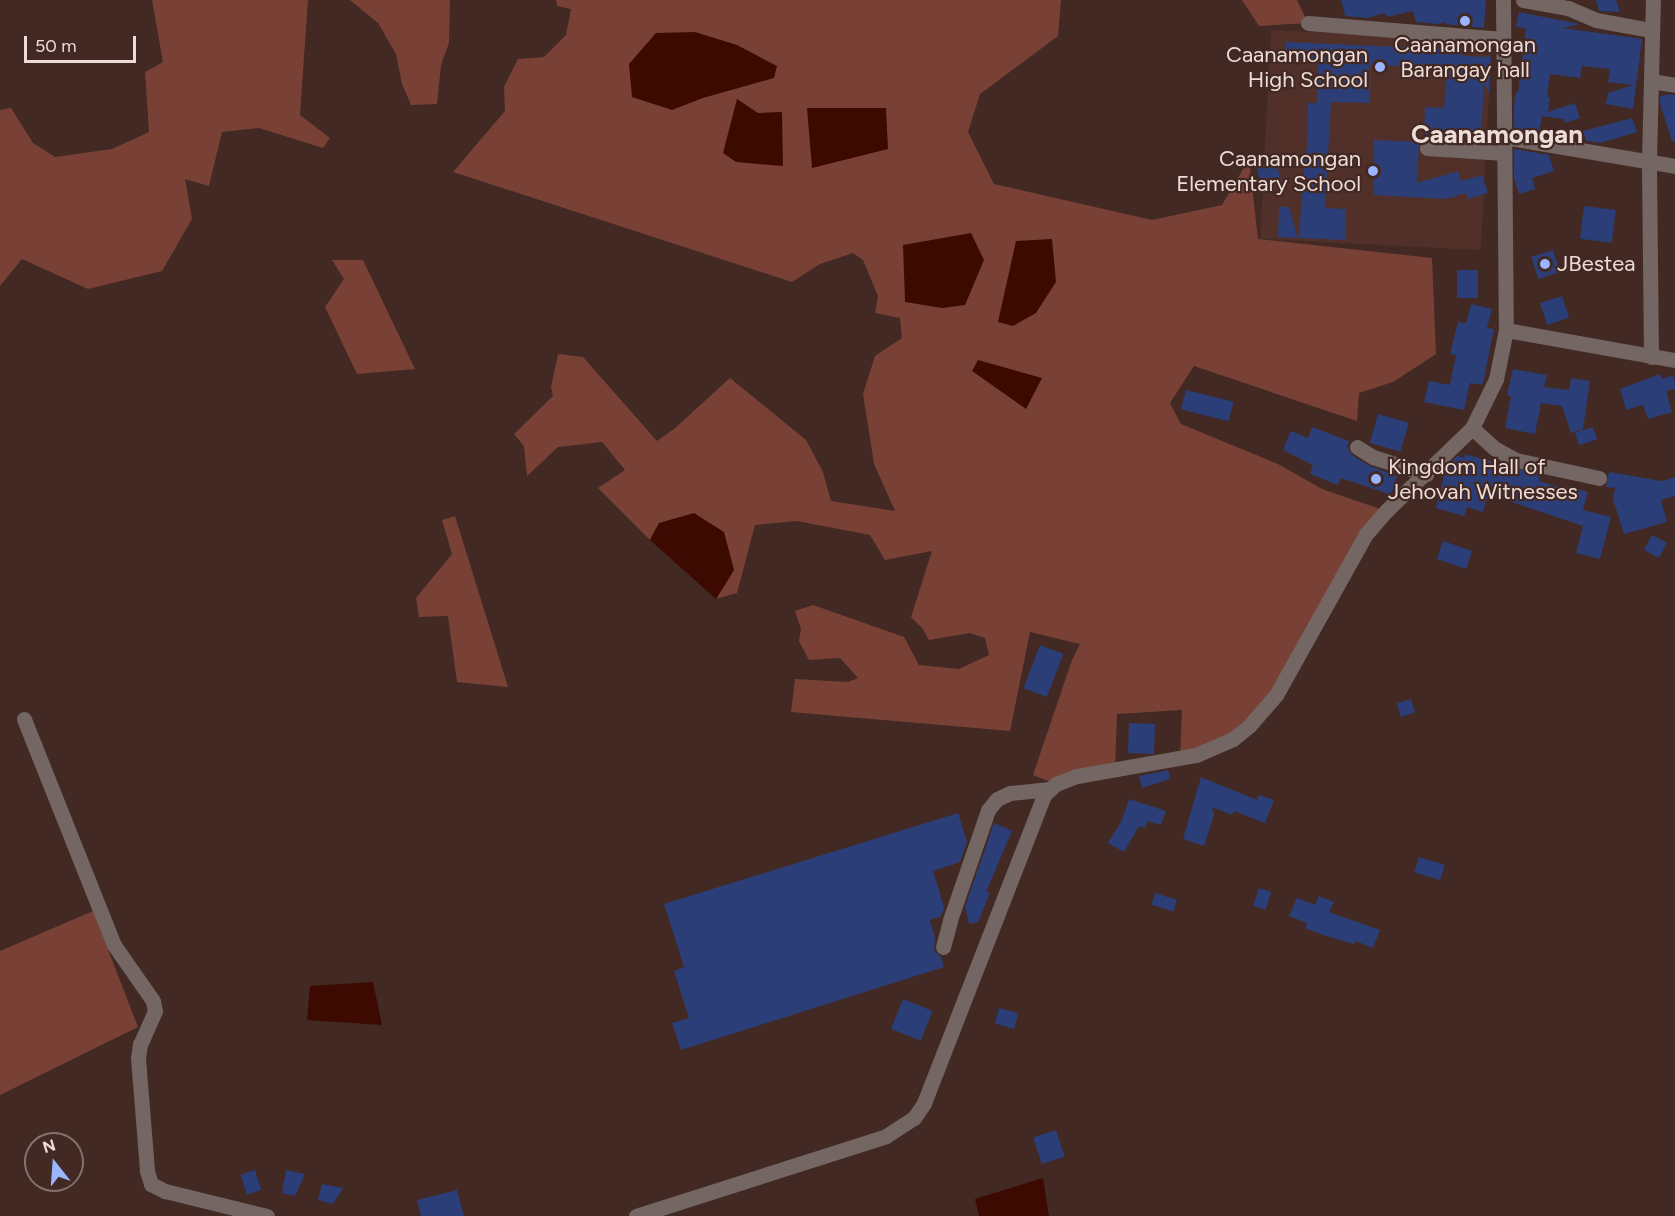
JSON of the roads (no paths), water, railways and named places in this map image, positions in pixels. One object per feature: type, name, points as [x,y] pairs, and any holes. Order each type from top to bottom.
[{"type":"street","points":[[636,1216],[886,1136],[914,1118],[924,1102],[1044,795],[1050,789],[1077,776],[1196,755],[1233,739],[1249,726],[1276,695],[1366,534],[1472,429],[1496,379],[1506,330],[1503,0]]},
{"type":"street","points":[[1523,0],[1568,8],[1596,20],[1651,30]]},
{"type":"street","points":[[1651,357],[1649,161],[1653,0]]},
{"type":"street","points":[[1308,22],[1503,39]]},
{"type":"street","points":[[1651,81],[1675,85]]},
{"type":"street","points":[[1427,148],[1504,145],[1675,166]]},
{"type":"street","points":[[1506,330],[1675,360]]},
{"type":"street","points":[[1472,429],[1494,448],[1516,460],[1599,478]]},
{"type":"street","points":[[1357,447],[1373,457],[1426,474]]},
{"type":"street","points":[[24,719],[114,945],[153,1001],[154,1011],[140,1044],[138,1058],[147,1172],[151,1184],[185,1196],[267,1216]]},
{"type":"street","points":[[943,947],[988,810],[997,799],[1010,793],[1050,789]]},
{"type":"place","name":"Caanamongan Barangay hall","points":[[1465,21]]},
{"type":"place","name":"Caanamongan High School","points":[[1380,67]]},
{"type":"place","name":"Caanamongan Elementary School","points":[[1373,171]]},
{"type":"place","name":"JBestea","points":[[1545,264]]},
{"type":"place","name":"Kingdom Hall of Jehovah Witnesses","points":[[1376,479]]},
{"type":"district","name":"Caanamongan","points":[[1497,135]]}]
